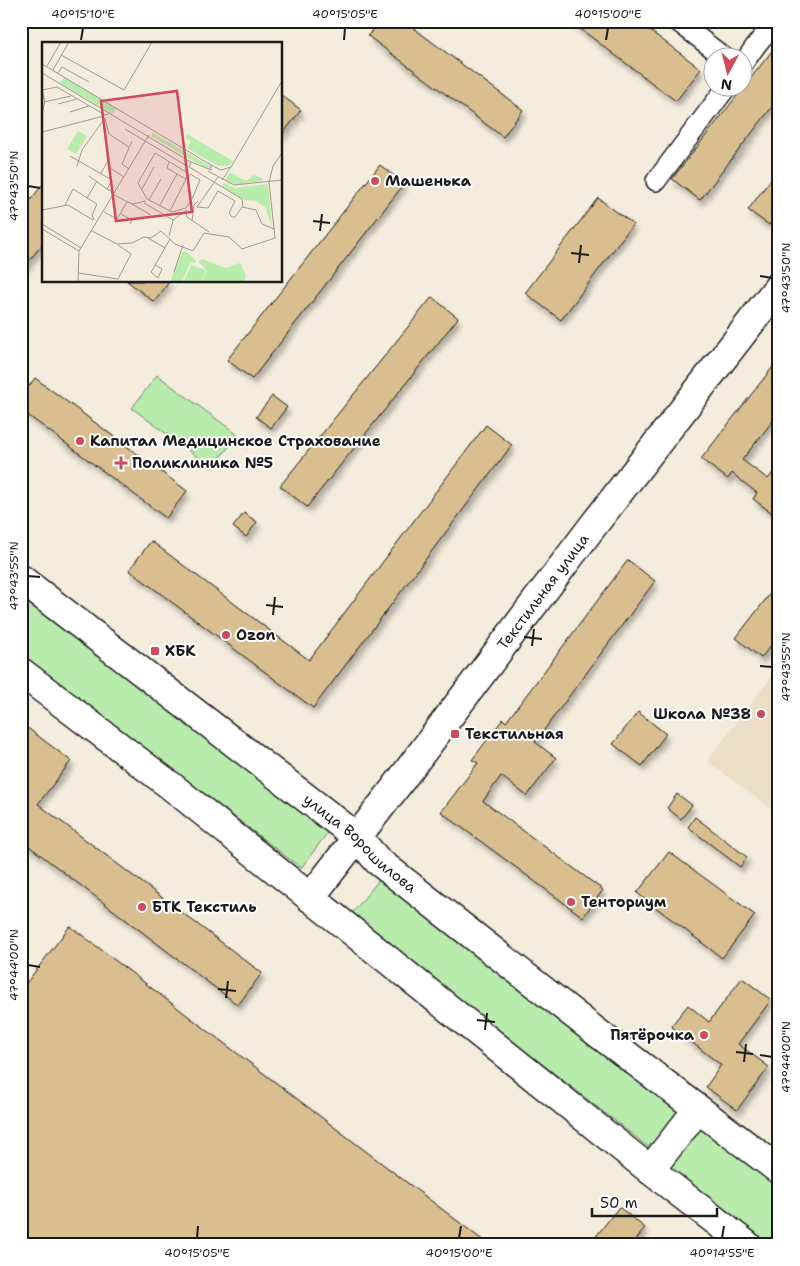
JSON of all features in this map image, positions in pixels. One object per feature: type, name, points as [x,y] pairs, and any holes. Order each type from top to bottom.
[{"type":"main road","name":"Текстильная улица","points":[[310,898],[595,522],[779,286]]},
{"type":"main road","name":"улица Ворошилова","points":[[21,579],[356,837],[386,867],[579,1019],[779,1170]]},
{"type":"main road","points":[[21,672],[171,786],[650,1170],[747,1245]]},
{"type":"main road","points":[[650,1170],[698,1109]]},
{"type":"street","points":[[677,21],[712,48]]},
{"type":"street","points":[[752,52],[761,40],[779,24]]},
{"type":"street","points":[[656,181],[718,98]]},
{"type":"shaded area","name":"Школа №38","points":[[779,667],[779,815],[707,761]]},
{"type":"green space","points":[[157,375],[238,435],[212,468],[132,408]]},
{"type":"green space","points":[[21,592],[328,832],[301,868],[21,653]]},
{"type":"green space","points":[[382,876],[681,1110],[651,1149],[351,915]]},
{"type":"green space","points":[[698,1109],[779,1170],[779,1245],[747,1245],[650,1170]]},
{"type":"building","points":[[379,21],[404,21],[523,110],[503,137],[368,36]]},
{"type":"building","points":[[570,21],[637,21],[701,69],[676,101]]},
{"type":"building","points":[[779,42],[779,98],[700,200],[672,179],[735,98],[752,98],[752,77]]},
{"type":"building","points":[[282,96],[301,110],[282,135]]},
{"type":"building","points":[[380,165],[404,184],[252,379],[227,360]]},
{"type":"building","points":[[779,168],[779,212],[769,225],[748,210]]},
{"type":"building","points":[[42,186],[42,245],[21,271],[21,212]]},
{"type":"building","points":[[598,198],[633,224],[561,320],[525,293]]},
{"type":"building","points":[[128,282],[169,282],[154,302]]},
{"type":"building","points":[[432,297],[458,318],[307,507],[280,486]]},
{"type":"building","points":[[779,359],[779,413],[742,460],[768,479],[779,465],[779,518],[753,499],[757,493],[732,473],[728,479],[701,459]]},
{"type":"building","points":[[35,378],[187,491],[166,518],[21,410],[21,397]]},
{"type":"building","points":[[272,396],[287,407],[271,428],[256,417]]},
{"type":"building","points":[[486,425],[512,445],[313,708],[129,570],[151,541],[309,660]]},
{"type":"building","points":[[244,513],[257,522],[246,537],[233,527]]},
{"type":"building","points":[[628,560],[655,581],[535,742],[556,758],[527,796],[501,776],[483,801],[603,890],[583,917],[441,812],[478,763],[472,760],[503,719],[506,722]]},
{"type":"building","points":[[779,582],[779,635],[761,658],[736,638]]},
{"type":"building","points":[[638,712],[666,734],[642,766],[613,744]]},
{"type":"building","name":"БТК Текстиль","points":[[21,723],[71,761],[38,804],[262,973],[238,1005],[21,840]]},
{"type":"building","points":[[677,794],[692,805],[681,819],[667,808]]},
{"type":"building","points":[[695,817],[747,857],[740,867],[688,827]]},
{"type":"building","points":[[669,852],[755,915],[722,958],[637,893]]},
{"type":"building","points":[[70,926],[489,1245],[21,1245],[21,990]]},
{"type":"building","points":[[742,978],[771,1000],[738,1044],[769,1067],[737,1110],[706,1087],[721,1065],[671,1026],[688,1005],[709,1022]]},
{"type":"building","points":[[619,1207],[645,1228],[632,1245],[602,1245],[594,1239]]},
{"type":"place","name":"Машенька","points":[[375,181]]},
{"type":"place","name":"Капитал Медицинское Страхование","points":[[80,441]]},
{"type":"place","name":"Поликлиника №5","points":[[121,463]]},
{"type":"place","name":"Ozon","points":[[226,635]]},
{"type":"place","name":"ХБК","points":[[155,651]]},
{"type":"place","name":"Школа №38","points":[[761,714]]},
{"type":"place","name":"Текстильная","points":[[455,734]]},
{"type":"place","name":"Тенториум","points":[[571,902]]},
{"type":"place","name":"БТК Текстиль","points":[[142,907]]},
{"type":"place","name":"Пятёрочка","points":[[704,1035]]}]
